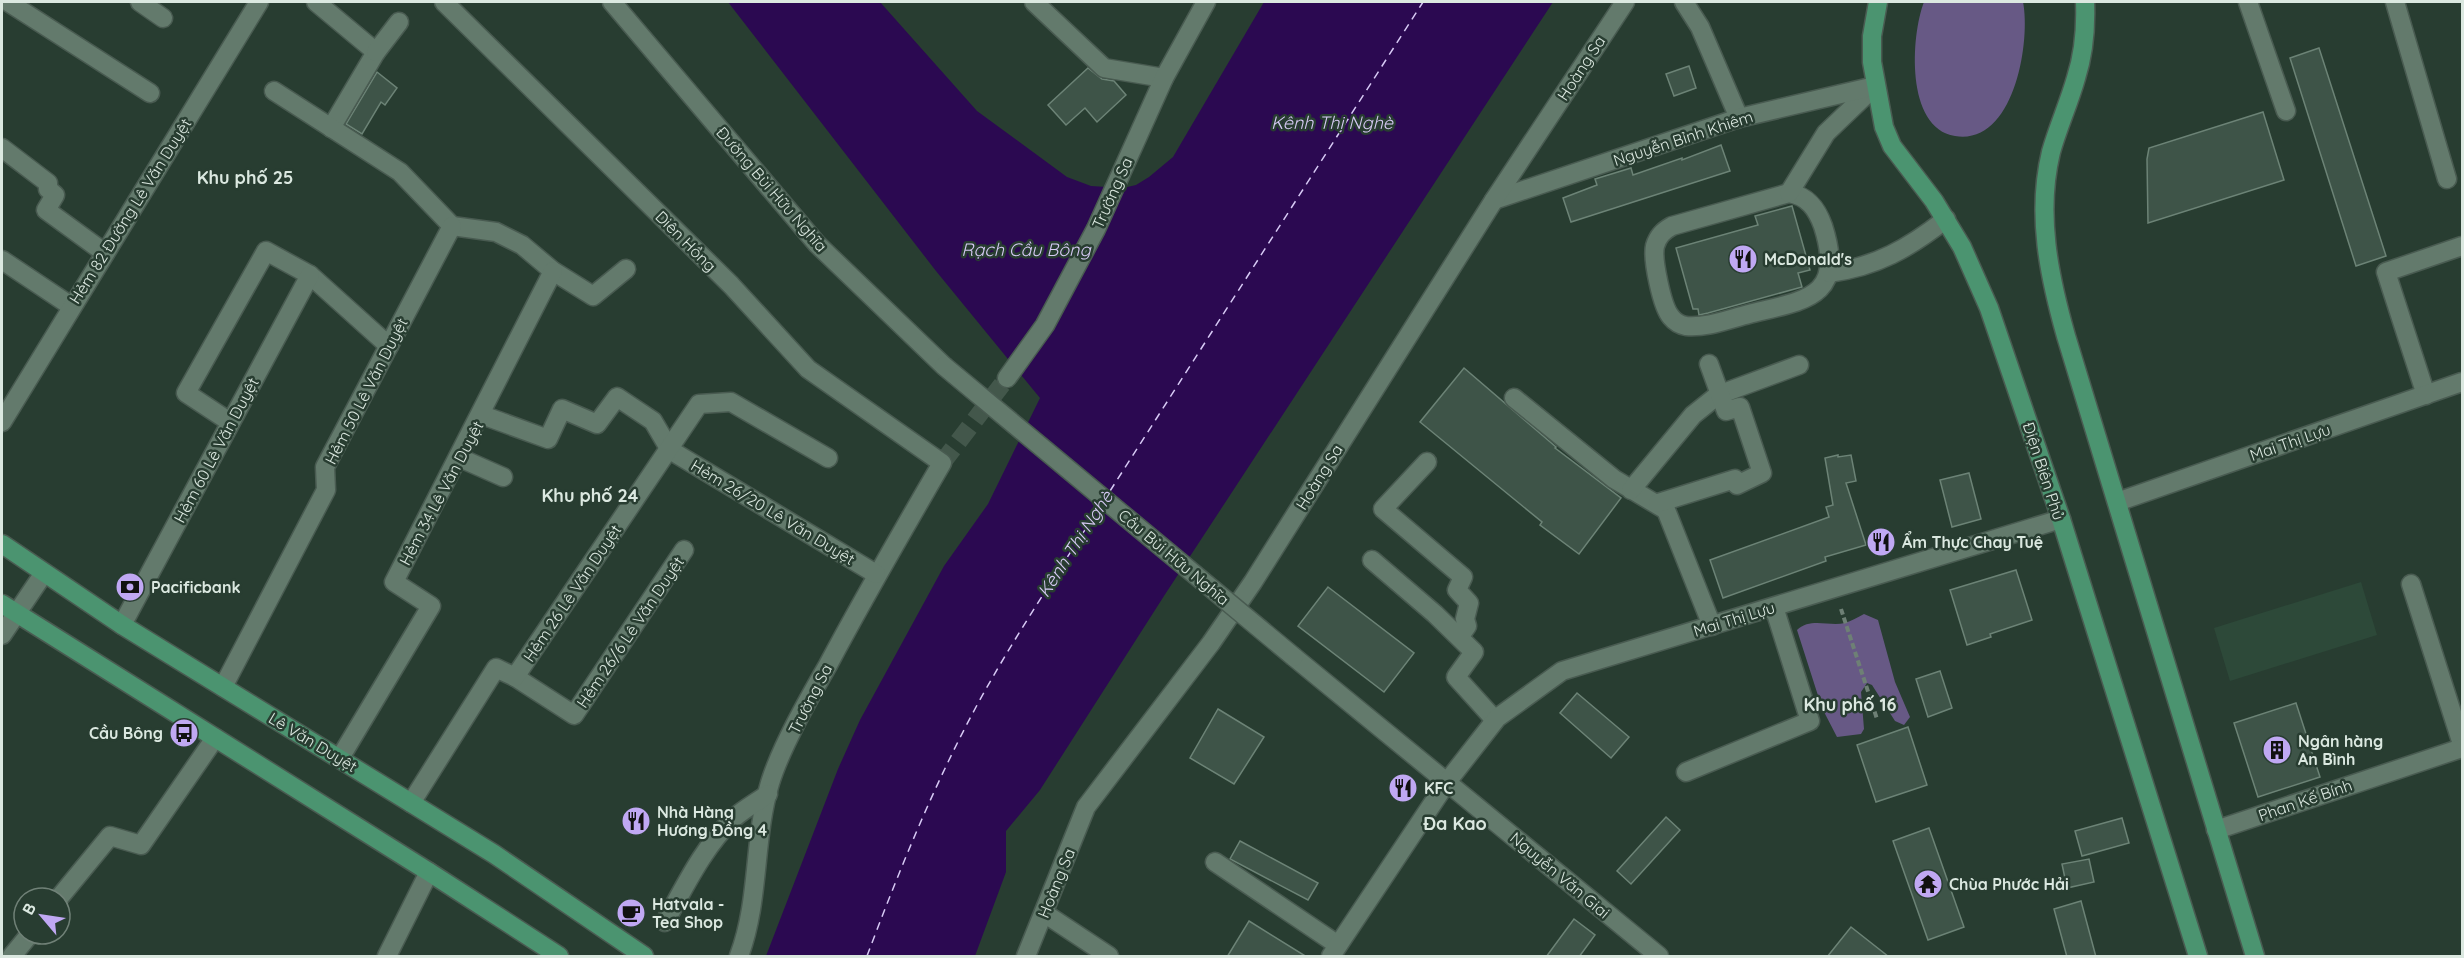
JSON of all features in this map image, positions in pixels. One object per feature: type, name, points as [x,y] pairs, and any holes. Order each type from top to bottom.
[{"type":"main road","name":"Ðiện Biên Phủ","points":[[1878,2],[1872,36],[1875,86],[1884,127],[1892,146],[1946,219],[1989,308],[2061,519],[2198,957]]},
{"type":"main road","points":[[2085,2],[2083,51],[2077,77],[2058,127],[2046,179],[2044,234],[2055,299],[2255,957]]},
{"type":"main road","name":"Lê Văn Duyệt","points":[[2,544],[122,625],[494,854],[644,957]]},
{"type":"main road","points":[[9,609],[429,872],[559,957]]},
{"type":"street","points":[[8,2],[150,93]]},
{"type":"street","points":[[140,2],[162,18]]},
{"type":"street","name":"Hẻm 82 Đường Lê Văn Duyệt","points":[[2,422],[259,2]]},
{"type":"street","points":[[316,2],[376,52]]},
{"type":"street","name":"Diên Hồng","points":[[444,2],[731,285],[808,369],[942,463]]},
{"type":"street","name":"Đường Bùi Hữu Nghĩa","points":[[612,2],[817,244],[944,366]]},
{"type":"street","points":[[1035,2],[1104,68],[1164,78]]},
{"type":"street","name":"Hoàng Sa","points":[[1026,957],[1086,807],[1210,643],[1253,582],[1494,200],[1625,2]]},
{"type":"street","points":[[1684,2],[1700,27],[1739,118]]},
{"type":"street","points":[[2248,2],[2286,111]]},
{"type":"street","points":[[2395,2],[2447,179]]},
{"type":"street","name":"Trường Sa","points":[[1007,378],[1045,325],[1096,229],[1198,5]]},
{"type":"street","points":[[331,128],[376,52],[399,22]]},
{"type":"street","points":[[1789,194],[1826,133],[1875,86]]},
{"type":"street","name":"Nguyễn Bỉnh Khiêm","points":[[1494,200],[1739,118],[1875,86]]},
{"type":"street","points":[[274,91],[400,172],[452,226],[496,232],[522,245],[553,271],[593,296],[626,269]]},
{"type":"street","points":[[2,148],[48,183],[48,189],[56,195],[46,210],[105,253]]},
{"type":"street","points":[[1789,194],[1808,201],[1820,218],[1831,252],[1829,273],[1818,290],[1804,301],[1703,326],[1679,324],[1666,311],[1654,257],[1657,240],[1663,231],[1672,226],[1789,194]]},
{"type":"street","points":[[1829,273],[1867,266],[1887,259],[1906,249],[1946,219]]},
{"type":"street","name":"Hẻm 50 Lê Văn Duyệt","points":[[223,687],[326,490],[325,467],[452,226]]},
{"type":"street","points":[[2426,394],[2386,272],[2463,246]]},
{"type":"street","points":[[231,422],[186,393],[266,251],[310,275],[389,346]]},
{"type":"street","points":[[2,260],[71,306]]},
{"type":"street","name":"Hẻm 34 Lê Văn Duyệt","points":[[340,758],[430,606],[394,582],[482,415],[553,271]]},
{"type":"street","name":"Hẻm 60 Lê Văn Duyệt","points":[[122,625],[310,275]]},
{"type":"street","points":[[1658,503],[1735,479],[1737,485],[1762,473],[1740,407],[1726,411],[1718,395],[1709,364]]},
{"type":"street","points":[[1631,490],[1693,415],[1718,395],[1799,365]]},
{"type":"street","name":"Cầu Bùi Hữu Nghĩa","points":[[944,366],[1294,657]]},
{"type":"street","name":"Mai Thị Lựu","points":[[2117,502],[2463,382]]},
{"type":"street","points":[[482,415],[548,439],[562,409],[597,424],[617,397],[653,421],[669,450]]},
{"type":"street","points":[[1514,398],[1631,490],[1658,503],[1666,510],[1712,626]]},
{"type":"street","name":"Hẻm 26 Lê Văn Duyệt","points":[[411,803],[496,668],[515,677],[699,404],[731,402],[828,458]]},
{"type":"street","name":"Hẻm 26/20 Lê Văn Duyệt","points":[[669,450],[876,574]]},
{"type":"street","points":[[459,458],[503,477]]},
{"type":"street","points":[[1427,462],[1383,509],[1463,577],[1457,590],[1469,603],[1465,619],[1467,626],[1460,636]]},
{"type":"street","name":"Trường Sa","points":[[739,957],[757,883],[760,828],[771,781],[809,699],[876,574],[942,463]]},
{"type":"street","name":"Mai Thị Lựu","points":[[1334,951],[1447,782],[1495,720],[1562,671],[2061,519]]},
{"type":"street","name":"Hẻm 26/6 Lê Văn Duyệt","points":[[515,677],[574,715],[684,550]]},
{"type":"street","points":[[1372,560],[1460,636],[1474,652],[1456,677],[1495,720]]},
{"type":"street","points":[[2,635],[9,609],[44,573]]},
{"type":"street","points":[[2411,584],[2463,746]]},
{"type":"street","points":[[1686,772],[1810,721],[1774,607]]},
{"type":"street","name":"Nguyễn Văn Giai","points":[[1294,657],[1659,957]]},
{"type":"street","points":[[69,886],[110,836],[141,845],[215,738]]},
{"type":"street","name":"Phan Kế Bính","points":[[2216,830],[2463,746]]},
{"type":"street","points":[[665,922],[693,871],[713,843],[734,818],[768,794]]},
{"type":"street","points":[[1215,862],[1334,951]]},
{"type":"street","points":[[387,957],[429,872]]},
{"type":"street","points":[[1044,913],[1109,957]]},
{"type":"path","points":[[1834,589],[1877,719]]},
{"type":"shaded area","points":[[1924,2],[2023,2],[2024,41],[2021,65],[2014,88],[2005,109],[1992,125],[1975,135],[1955,136],[1939,129],[1927,116],[1920,99],[1915,57],[1916,36]]},
{"type":"shaded area","points":[[2361,582],[2377,635],[2230,681],[2214,628]]},
{"type":"shaded area","points":[[1864,614],[1878,620],[1895,682],[1910,717],[1904,725],[1895,721],[1872,685],[1867,683],[1861,692],[1864,729],[1861,734],[1837,737],[1822,708],[1797,630],[1814,623],[1845,623]]},
{"type":"water","name":"Kênh Thị Nghè","points":[[728,2],[880,2],[977,111],[1067,177],[1091,186],[1123,188],[1136,185],[1149,177],[1173,157],[1264,2],[1553,2],[1164,596],[1040,790],[1006,831],[1006,872],[975,956],[766,956],[838,769],[860,720],[944,566],[988,504],[1040,398],[936,271]]},
{"type":"building","points":[[2319,48],[2386,256],[2356,266],[2290,58]]},
{"type":"building","points":[[1689,66],[1696,88],[1674,96],[1666,74]]},
{"type":"building","points":[[1088,68],[1102,79],[1114,81],[1126,95],[1097,122],[1085,108],[1066,125],[1048,105]]},
{"type":"building","points":[[377,72],[397,88],[385,105],[381,102],[362,134],[346,124]]},
{"type":"building","points":[[2263,112],[2284,180],[2148,223],[2147,159],[2149,148]]},
{"type":"building","points":[[1721,145],[1730,171],[1571,222],[1563,198],[1597,185],[1595,179],[1631,168],[1633,175]]},
{"type":"building","name":"McDonald's","points":[[1792,206],[1810,270],[1798,273],[1802,287],[1699,315],[1698,309],[1693,309],[1676,248],[1758,225],[1755,216]]},
{"type":"building","points":[[1464,368],[1555,448],[1621,498],[1579,554],[1540,525],[1542,522],[1420,422]]},
{"type":"building","points":[[1838,455],[1838,457],[1851,455],[1856,481],[1846,483],[1866,545],[1825,557],[1826,561],[1723,598],[1710,560],[1829,517],[1826,507],[1833,505],[1825,458]]},
{"type":"building","points":[[1969,473],[1981,519],[1952,527],[1940,480]]},
{"type":"building","points":[[2016,570],[2032,620],[1990,634],[1991,637],[1967,645],[1950,590]]},
{"type":"building","points":[[1328,587],[1414,653],[1384,692],[1298,626]]},
{"type":"building","points":[[1940,671],[1952,708],[1928,717],[1916,679]]},
{"type":"building","points":[[1577,693],[1629,737],[1611,758],[1560,713]]},
{"type":"building","name":"Ngân hàng An Bình","points":[[2296,703],[2320,777],[2258,797],[2234,723]]},
{"type":"building","points":[[1218,709],[1264,737],[1234,784],[1190,758]]},
{"type":"building","points":[[1908,727],[1927,785],[1876,802],[1857,745]]},
{"type":"building","points":[[1666,817],[1680,830],[1631,884],[1617,871]]},
{"type":"building","points":[[2122,818],[2129,843],[2082,856],[2075,831]]},
{"type":"building","name":"Chùa Phước Hải","points":[[1929,828],[1964,927],[1928,940],[1893,841]]},
{"type":"building","points":[[1240,841],[1318,883],[1308,900],[1230,859]]},
{"type":"building","points":[[2089,859],[2094,882],[2067,888],[2062,864]]},
{"type":"building","points":[[2081,901],[2096,957],[2067,957],[2054,909]]},
{"type":"building","points":[[1574,919],[1595,935],[1579,957],[1546,957]]},
{"type":"building","points":[[1249,921],[1307,957],[1227,957]]},
{"type":"building","points":[[1851,927],[1889,957],[1827,957]]},
{"type":"ferry route","points":[[1110,491],[1423,2]]},
{"type":"ferry route","points":[[867,956],[917,830],[960,737],[1006,655],[1101,505]]},
{"type":"tunnel","points":[[942,463],[1007,378]]},
{"type":"place","name":"McDonald's","points":[[1743,259]]},
{"type":"place","name":"Ẩm Thực Chay Tuệ","points":[[1881,542]]},
{"type":"place","name":"Pacificbank","points":[[130,587]]},
{"type":"place","name":"Cầu Bông","points":[[184,733]]},
{"type":"place","name":"Ngân hàng An Bình","points":[[2277,750]]},
{"type":"place","name":"KFC","points":[[1403,788]]},
{"type":"place","name":"Nhà Hàng Hương Đồng 4","points":[[636,821]]},
{"type":"place","name":"Chùa Phước Hải","points":[[1928,884]]},
{"type":"place","name":"Hatvala - Tea Shop","points":[[631,913]]},
{"type":"district","name":"Khu phố 25","points":[[245,177]]},
{"type":"district","name":"Khu phố 24","points":[[590,495]]},
{"type":"district","name":"Khu phố 16","points":[[1850,704]]},
{"type":"district","name":"Đa Kao","points":[[1455,823]]},
{"type":"water label","name":"Rạch Cầu Bông","points":[[1026,249]]}]
